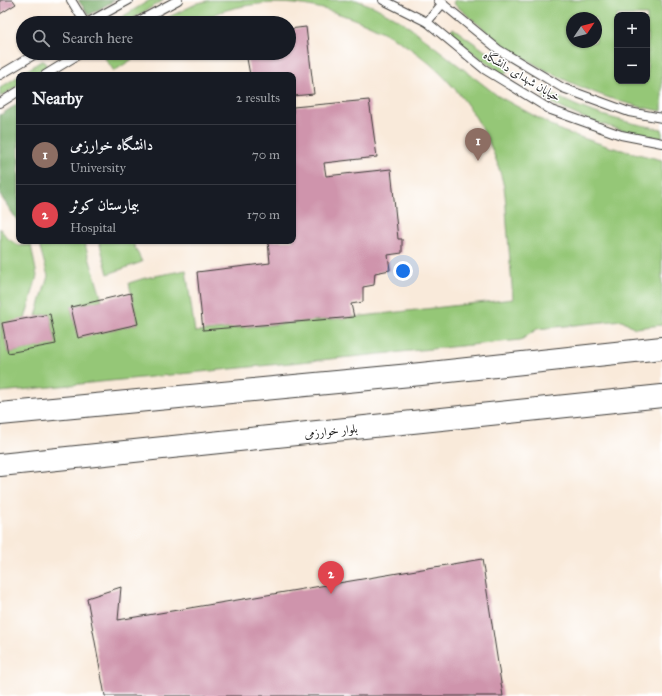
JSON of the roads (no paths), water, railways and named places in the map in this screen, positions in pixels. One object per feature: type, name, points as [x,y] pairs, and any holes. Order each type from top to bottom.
[{"type":"main road","points":[[0,414],[421,374],[662,348]]},
{"type":"main road","name":"بلوار خوارزمی","points":[[0,465],[662,396]]},
{"type":"lane","points":[[71,0],[81,16]]},
{"type":"lane","points":[[99,16],[129,0]]},
{"type":"lane","points":[[148,16],[178,0]]},
{"type":"lane","name":"خیابان شهدای دانشگاه","points":[[383,0],[427,22],[484,69],[551,110],[621,135],[662,143]]},
{"type":"lane","points":[[427,22],[440,1]]},
{"type":"lane","name":"خیابان شهدای دانشگاه","points":[[440,1],[498,50],[563,88],[629,112],[662,118]]},
{"type":"lane","points":[[0,75],[25,60]]},
{"type":"lane","points":[[50,72],[70,60]]},
{"type":"lane","points":[[0,102],[16,93]]},
{"type":"place","name":"دانشگاه خوارزمی","points":[[478,161]]},
{"type":"place","name":"بیمارستان کوثر","points":[[331,594]]}]
